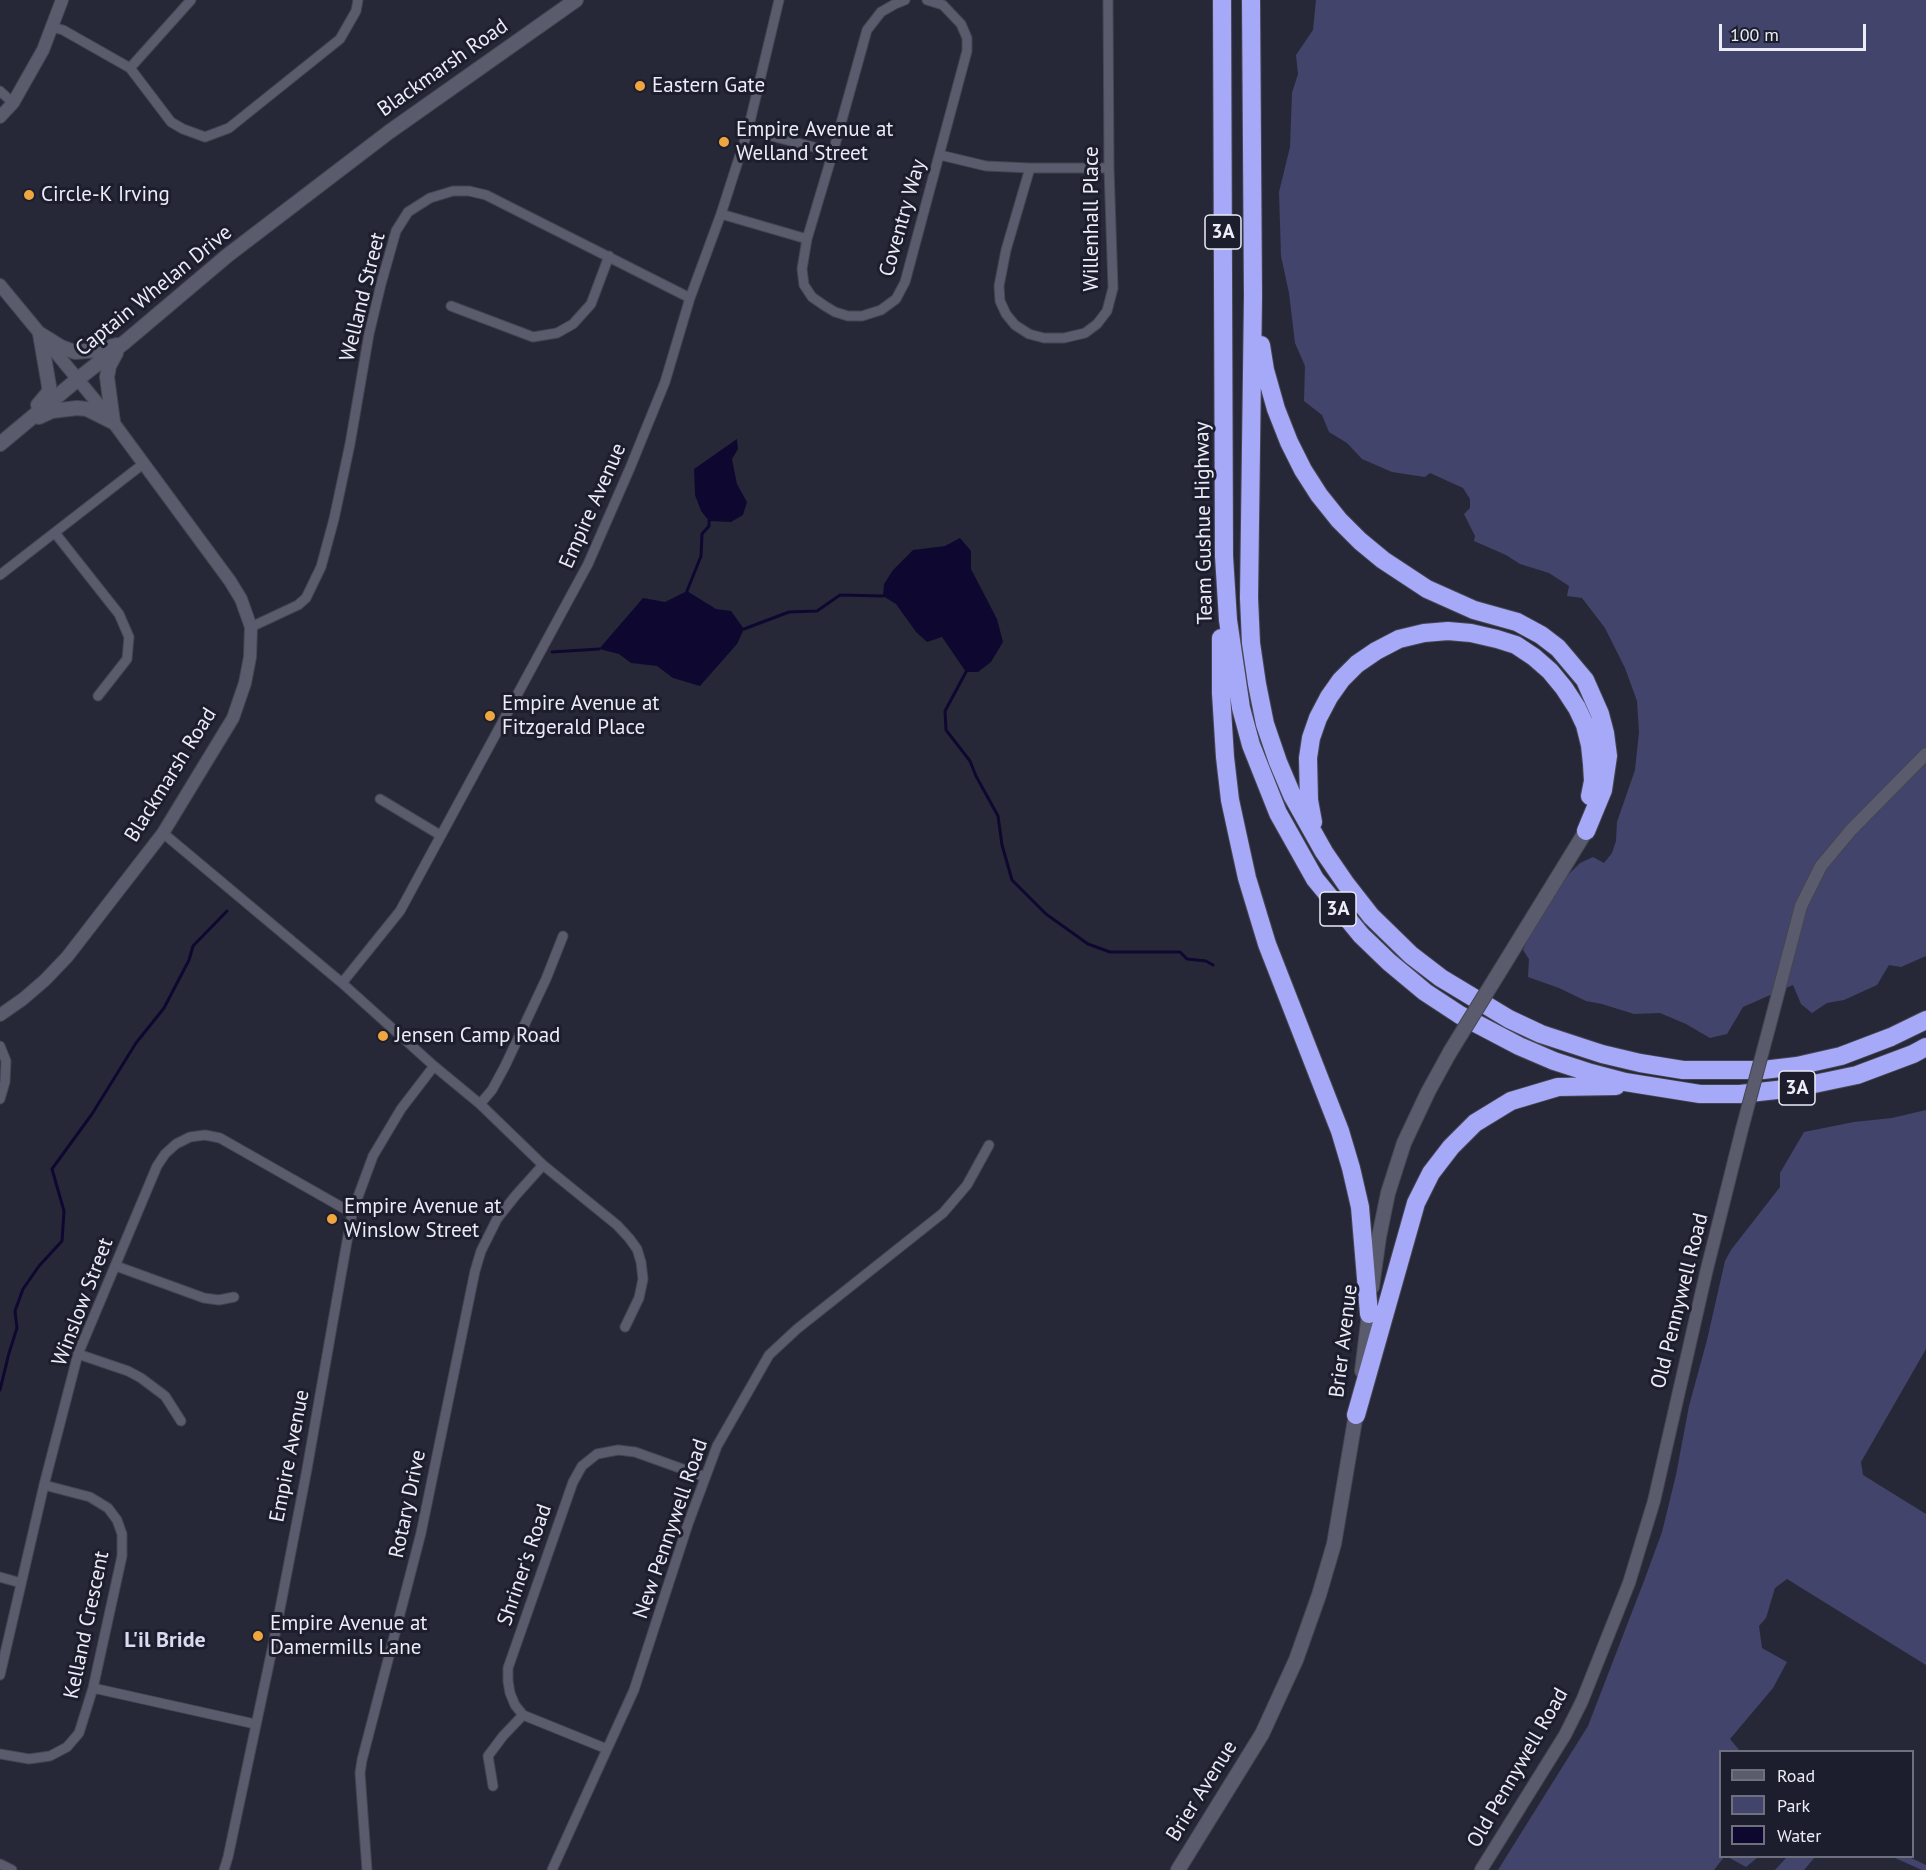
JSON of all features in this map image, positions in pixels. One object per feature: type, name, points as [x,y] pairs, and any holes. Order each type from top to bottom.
[{"type":"highway","name":"Team Gushue Highway","points":[[1222,0],[1224,556],[1228,620],[1241,708],[1251,745],[1278,813],[1315,879],[1361,935],[1389,962],[1425,992],[1460,1015],[1519,1046],[1554,1061],[1625,1082],[1700,1094],[1740,1094],[1795,1088],[1857,1075],[1926,1047]]},
{"type":"highway","name":"Team Gushue Highway","points":[[1251,0],[1253,296],[1249,598],[1251,643],[1265,724],[1278,762],[1292,795],[1324,852],[1371,916],[1411,955],[1442,978],[1509,1019],[1541,1034],[1602,1054],[1683,1070],[1763,1070],[1797,1066],[1841,1056],[1891,1037],[1926,1020]]},
{"type":"highway","points":[[1253,296],[1265,370],[1276,409],[1303,470],[1339,520],[1383,560],[1427,589],[1474,610],[1517,622],[1541,634],[1558,648],[1585,680],[1600,714],[1608,756],[1603,790],[1586,831]]},
{"type":"highway","points":[[1224,556],[1221,601],[1221,693],[1230,800],[1247,878],[1268,944],[1340,1131],[1351,1168],[1360,1207],[1369,1314]]},
{"type":"highway","points":[[1324,852],[1314,824],[1307,777],[1311,738],[1318,718],[1341,680],[1358,664],[1399,639],[1432,632],[1471,633],[1516,645],[1550,671],[1564,688],[1585,724],[1590,745],[1593,781],[1586,831]]},
{"type":"highway","points":[[1356,1415],[1416,1203],[1431,1173],[1451,1147],[1475,1123],[1511,1101],[1558,1087],[1613,1086],[1663,1089]]},
{"type":"main road","name":"Blackmarsh Road","points":[[336,172],[423,107],[576,0]]},
{"type":"main road","name":"Captain Whelan Drive","points":[[0,444],[228,255],[336,172]]},
{"type":"main road","points":[[40,334],[61,347],[75,352],[98,350],[125,342]]},
{"type":"main road","points":[[21,426],[49,392],[50,386],[40,334]]},
{"type":"main road","points":[[113,422],[107,371],[113,356],[125,342]]},
{"type":"main road","points":[[21,426],[52,411],[78,408],[113,422]]},
{"type":"main road","name":"Brier Avenue","points":[[1178,1870],[1262,1734],[1296,1659],[1319,1595],[1334,1544],[1356,1415],[1378,1237],[1388,1193],[1404,1143],[1450,1052],[1586,831]]},
{"type":"street","points":[[0,117],[12,103],[43,50],[62,0]]},
{"type":"street","points":[[130,68],[190,0]]},
{"type":"street","points":[[52,27],[63,30],[130,68],[171,122],[183,129],[205,136],[229,128],[340,39],[356,11],[358,0]]},
{"type":"street","name":"Empire Avenue","points":[[342,983],[400,911],[588,564],[661,393],[690,298],[721,214],[748,130],[779,0]]},
{"type":"street","name":"Coventry Way","points":[[905,0],[881,12],[867,30],[807,240],[802,269],[804,285],[812,297],[835,312],[848,316],[862,316],[881,310],[896,299],[905,282],[967,51],[967,38],[962,24],[943,5],[927,0]]},
{"type":"street","name":"Willenhall Place","points":[[1030,168],[1006,250],[999,286],[1000,301],[1006,314],[1015,325],[1029,334],[1044,339],[1064,338],[1085,333],[1097,324],[1107,311],[1113,288],[1109,168],[1108,0]]},
{"type":"street","points":[[0,92],[12,103]]},
{"type":"street","points":[[748,130],[833,152]]},
{"type":"street","points":[[940,155],[986,166],[1109,168]]},
{"type":"street","name":"Welland Street","points":[[251,627],[298,605],[306,598],[321,567],[350,444],[369,334],[381,284],[396,231],[408,212],[430,198],[453,191],[469,191],[486,195],[690,298]]},
{"type":"street","points":[[721,214],[807,240]]},
{"type":"street","points":[[451,306],[533,337],[557,333],[573,324],[591,304],[609,256]]},
{"type":"street","name":"Blackmarsh Road","points":[[0,285],[113,422],[230,581],[241,599],[251,627],[245,683],[233,718],[163,833],[67,957],[30,993],[0,1015]]},
{"type":"street","points":[[0,575],[143,464]]},
{"type":"street","points":[[54,533],[119,614],[129,637],[128,659],[98,696]]},
{"type":"street","name":"Old Pennywell Road","points":[[1481,1870],[1545,1768],[1582,1701],[1629,1583],[1654,1502],[1703,1284],[1801,906],[1818,872],[1830,855],[1851,830],[1926,754]]},
{"type":"street","points":[[380,799],[440,835]]},
{"type":"street","points":[[163,833],[342,983],[480,1104],[543,1165],[629,1238],[637,1249],[643,1279],[639,1298],[625,1327]]},
{"type":"street","points":[[480,1104],[492,1090],[505,1066],[546,979],[563,936]]},
{"type":"street","points":[[0,1046],[6,1061],[5,1082],[0,1099]]},
{"type":"street","name":"Empire Avenue","points":[[224,1870],[273,1645],[352,1213],[366,1172],[383,1138],[401,1109],[434,1066]]},
{"type":"street","name":"Winslow Street","points":[[0,1675],[44,1485],[78,1354],[160,1160],[176,1143],[198,1136],[213,1136],[225,1140],[352,1213]]},
{"type":"street","name":"New Pennywell Road","points":[[552,1870],[634,1690],[717,1446],[769,1355],[797,1329],[943,1213],[967,1185],[989,1145]]},
{"type":"street","name":"Rotary Drive","points":[[367,1870],[360,1773],[362,1760],[421,1533],[475,1271],[481,1251],[497,1220],[543,1165]]},
{"type":"street","points":[[116,1266],[204,1298],[219,1300],[234,1297]]},
{"type":"street","points":[[78,1354],[128,1371],[141,1378],[165,1396],[181,1421]]},
{"type":"street","name":"Shriner's Road","points":[[523,1715],[515,1705],[510,1693],[508,1668],[573,1482],[582,1466],[597,1454],[618,1450],[635,1452],[705,1477]]},
{"type":"street","name":"Kelland Crescent","points":[[0,1754],[29,1759],[43,1758],[68,1747],[76,1738],[82,1727],[93,1688],[122,1556],[122,1534],[112,1514],[97,1500],[84,1494],[44,1485]]},
{"type":"street","points":[[0,1577],[21,1582]]},
{"type":"street","points":[[93,1688],[255,1724]]},
{"type":"street","points":[[493,1785],[488,1756],[523,1715],[607,1749]]},
{"type":"street","points":[[0,1864],[12,1870]]},
{"type":"green space","points":[[1316,0],[1926,0],[1926,956],[1901,967],[1889,965],[1877,985],[1844,1000],[1827,1003],[1812,1013],[1801,1004],[1793,985],[1743,1007],[1727,1034],[1710,1038],[1660,1013],[1634,1014],[1586,1001],[1528,977],[1529,959],[1523,950],[1536,919],[1558,885],[1580,863],[1593,857],[1604,863],[1612,853],[1616,841],[1617,822],[1635,770],[1639,732],[1637,701],[1625,668],[1605,628],[1582,598],[1567,596],[1569,586],[1549,573],[1520,564],[1474,541],[1475,536],[1464,514],[1470,508],[1470,499],[1463,488],[1430,473],[1425,477],[1392,472],[1362,459],[1347,443],[1329,432],[1322,415],[1304,401],[1305,366],[1295,343],[1289,293],[1281,256],[1279,192],[1290,147],[1292,93],[1298,74],[1296,55],[1313,30]]},
{"type":"green space","points":[[1926,1110],[1926,1349],[1861,1462],[1863,1475],[1926,1514],[1926,1665],[1787,1579],[1775,1588],[1766,1618],[1759,1626],[1762,1648],[1787,1662],[1773,1688],[1730,1739],[1739,1750],[1719,1750],[1719,1858],[1723,1858],[1714,1870],[1498,1870],[1588,1726],[1644,1581],[1662,1532],[1689,1406],[1725,1261],[1780,1187],[1780,1173],[1804,1132],[1854,1122],[1892,1118]]},
{"type":"green space","points":[[1730,1858],[1757,1858],[1746,1867]]},
{"type":"green space","points":[[1786,1858],[1814,1858],[1804,1870],[1775,1870]]},
{"type":"green space","points":[[1895,1858],[1911,1858],[1926,1865],[1926,1870]]},
{"type":"water","points":[[737,439],[738,449],[732,459],[737,484],[747,502],[743,515],[731,522],[709,521],[701,511],[695,495],[694,469]]},
{"type":"water","points":[[960,538],[971,551],[971,569],[997,619],[1003,642],[991,662],[978,672],[966,672],[942,637],[927,642],[916,632],[896,604],[883,596],[884,584],[893,570],[913,550],[945,546]]},
{"type":"water","points":[[687,591],[716,609],[731,611],[744,629],[737,644],[700,686],[673,678],[657,666],[631,663],[619,654],[599,649],[643,598],[665,602]]},
{"type":"waterway","points":[[687,591],[701,556],[702,534],[709,526],[709,521]]},
{"type":"waterway","points":[[744,629],[789,612],[817,611],[840,595],[883,596]]},
{"type":"waterway","points":[[552,652],[599,649]]},
{"type":"waterway","points":[[966,672],[945,711],[946,730],[970,761],[998,816],[1002,845],[1012,880],[1046,914],[1088,944],[1110,952],[1180,952],[1187,959],[1206,961],[1213,965]]},
{"type":"waterway","points":[[0,1390],[17,1328],[15,1311],[23,1289],[39,1266],[62,1241],[64,1211],[52,1169],[92,1114],[136,1043],[164,1008],[189,960],[193,946],[227,911]]},
{"type":"place","name":"Eastern Gate","points":[[640,86]]},
{"type":"place","name":"Empire Avenue at Welland Street","points":[[724,142]]},
{"type":"place","name":"Circle-K Irving","points":[[29,195]]},
{"type":"place","name":"Empire Avenue at Fitzgerald Place","points":[[490,716]]},
{"type":"place","name":"Jensen Camp Road","points":[[383,1036]]},
{"type":"place","name":"Empire Avenue at Winslow Street","points":[[332,1219]]},
{"type":"place","name":"Empire Avenue at Damermills Lane","points":[[258,1636]]},
{"type":"district","name":"L'il Bride","points":[[165,1641]]}]
